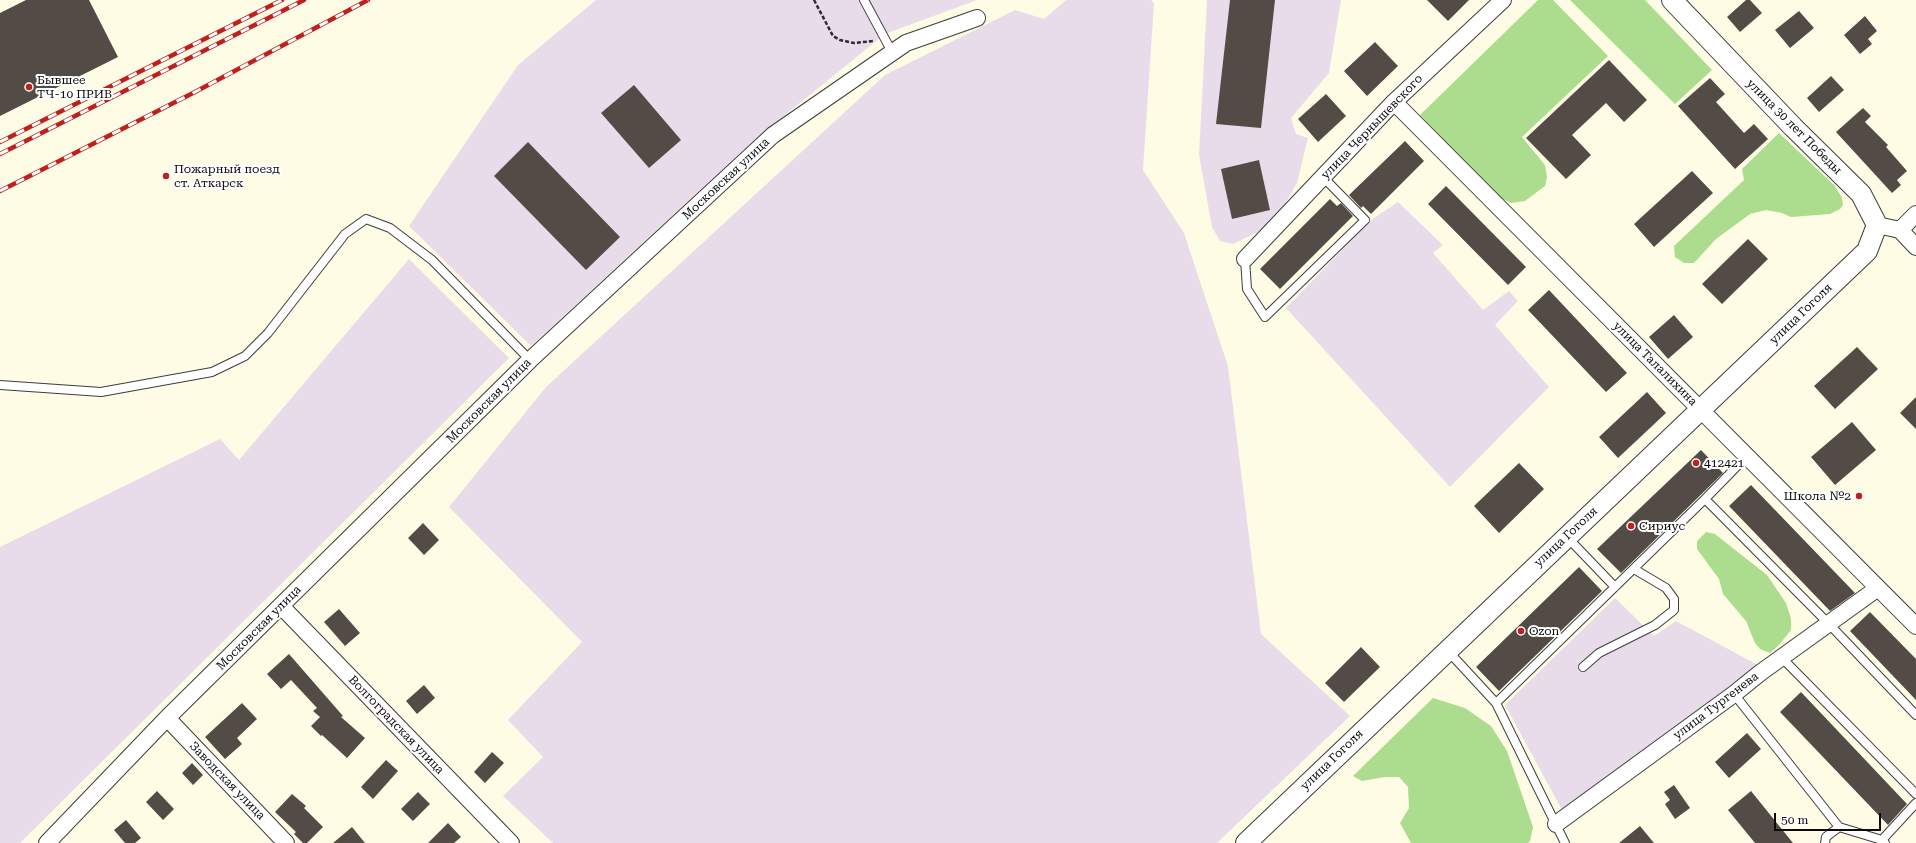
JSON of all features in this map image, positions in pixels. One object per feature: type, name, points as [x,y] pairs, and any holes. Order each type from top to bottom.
[{"type":"street","name":"улица Чернышевского","points":[[1245,259],[1394,102],[1503,0]]},
{"type":"street","name":"улица 30 лет Победы","points":[[1672,0],[1793,127],[1862,194],[1877,225]]},
{"type":"street","name":"Московская улица","points":[[47,843],[168,718],[530,360],[773,135],[906,43],[976,18]]},
{"type":"street","name":"улица Талалихина","points":[[1394,102],[1916,626]]},
{"type":"street","points":[[1900,230],[1916,214]]},
{"type":"street","points":[[1877,225],[1900,230],[1916,247]]},
{"type":"street","name":"улица Гоголя","points":[[1246,843],[1566,536],[1701,410],[1867,251],[1877,225]]},
{"type":"street","name":"улица Тургенева","points":[[1556,824],[1734,694],[1781,657],[1878,588]]},
{"type":"street","name":"Волгоградская улица","points":[[281,606],[511,843]]},
{"type":"street","name":"Заводская улица","points":[[168,718],[286,843]]},
{"type":"lane","points":[[864,0],[892,52]]},
{"type":"lane","points":[[1245,259],[1247,289],[1265,317],[1365,220],[1323,177]]},
{"type":"lane","points":[[0,385],[101,392],[212,372],[245,356],[268,333],[345,234],[366,219],[390,228],[432,260],[530,360]]},
{"type":"lane","points":[[1496,704],[1746,457]]},
{"type":"lane","points":[[1705,499],[1828,623],[1916,715]]},
{"type":"lane","points":[[1566,536],[1616,587]]},
{"type":"lane","points":[[1583,668],[1599,654],[1655,625],[1674,610],[1674,599],[1666,588],[1634,569]]},
{"type":"lane","points":[[1447,650],[1496,704],[1565,843]]},
{"type":"lane","points":[[1781,657],[1916,794]]},
{"type":"lane","points":[[1734,694],[1839,827],[1884,841],[1916,803]]},
{"type":"lane","points":[[1825,843],[1826,837],[1839,827]]},
{"type":"path","points":[[814,0],[833,36],[840,40],[854,43],[884,38]]},
{"type":"shaded area","points":[[596,0],[977,0],[885,34],[753,141],[531,346],[409,226],[518,65]]},
{"type":"shaded area","points":[[1066,0],[1151,0],[1154,3],[1143,170],[1184,233],[1228,366],[1261,634],[1350,716],[1217,843],[553,843],[503,796],[543,757],[508,720],[582,642],[449,507],[546,387],[885,75],[1015,10],[1044,19]]},
{"type":"shaded area","points":[[1207,0],[1341,0],[1329,73],[1291,118],[1296,134],[1308,138],[1297,183],[1285,204],[1269,223],[1258,232],[1233,244],[1220,241],[1212,227],[1199,155]]},
{"type":"shaded area","points":[[1398,202],[1443,245],[1433,253],[1483,310],[1509,291],[1518,301],[1495,325],[1549,387],[1450,487],[1286,308],[1371,220]]},
{"type":"shaded area","points":[[409,259],[509,358],[20,843],[0,843],[0,547],[220,439],[239,460]]},
{"type":"shaded area","points":[[1615,598],[1654,636],[1676,621],[1758,665],[1563,812],[1505,705]]},
{"type":"green space","points":[[1538,0],[1553,0],[1608,56],[1522,137],[1545,165],[1547,177],[1545,186],[1525,201],[1511,203],[1499,197],[1420,115]]},
{"type":"green space","points":[[1570,0],[1645,0],[1712,70],[1675,104]]},
{"type":"green space","points":[[1779,133],[1835,186],[1842,198],[1843,205],[1840,209],[1830,214],[1791,217],[1782,213],[1766,210],[1750,214],[1716,239],[1694,263],[1684,263],[1675,257],[1674,246],[1744,180],[1742,169]]},
{"type":"green space","points":[[1706,532],[1715,534],[1767,575],[1786,603],[1791,619],[1791,630],[1779,645],[1770,653],[1760,649],[1755,643],[1746,621],[1723,594],[1719,579],[1697,549],[1697,541]]},
{"type":"green space","points":[[1433,698],[1465,708],[1491,726],[1507,751],[1533,827],[1530,841],[1528,843],[1411,843],[1400,823],[1409,808],[1408,787],[1399,777],[1385,777],[1362,781],[1353,776]]},
{"type":"building","name":"Бывшее ТЧ-10 ПРИВ","points":[[26,0],[89,0],[118,57],[0,116],[0,13]]},
{"type":"building","points":[[1230,0],[1275,0],[1261,128],[1216,124]]},
{"type":"building","points":[[1427,0],[1469,0],[1448,21]]},
{"type":"building","points":[[1746,0],[1750,0],[1762,13],[1740,32],[1727,17]]},
{"type":"building","points":[[1799,11],[1814,28],[1790,48],[1775,30]]},
{"type":"building","points":[[1865,16],[1877,31],[1868,39],[1872,44],[1860,54],[1844,35]]},
{"type":"building","points":[[1375,42],[1398,66],[1367,96],[1344,71]]},
{"type":"building","points":[[1609,60],[1647,100],[1624,122],[1606,103],[1572,135],[1591,155],[1566,179],[1526,138]]},
{"type":"building","points":[[1831,76],[1844,90],[1819,112],[1807,98]]},
{"type":"building","points":[[1710,78],[1725,94],[1716,102],[1744,133],[1754,124],[1768,139],[1735,169],[1678,106]]},
{"type":"building","points":[[634,85],[681,140],[649,168],[601,113]]},
{"type":"building","points":[[1326,94],[1346,116],[1318,142],[1298,119]]},
{"type":"building","points":[[1863,108],[1871,116],[1865,122],[1888,145],[1886,147],[1907,171],[1897,180],[1901,185],[1892,193],[1836,132]]},
{"type":"building","points":[[1405,141],[1424,161],[1371,214],[1363,206],[1361,208],[1349,195]]},
{"type":"building","points":[[528,142],[620,237],[586,270],[494,176]]},
{"type":"building","points":[[1259,160],[1270,210],[1232,219],[1221,169]]},
{"type":"building","points":[[1692,171],[1713,193],[1654,247],[1634,224]]},
{"type":"building","points":[[1446,186],[1526,267],[1508,285],[1428,204]]},
{"type":"building","points":[[1330,199],[1337,206],[1341,203],[1353,216],[1280,289],[1260,269]]},
{"type":"building","points":[[1748,239],[1768,259],[1722,304],[1702,284]]},
{"type":"building","points":[[1549,290],[1627,373],[1606,392],[1528,310]]},
{"type":"building","points":[[1674,315],[1693,337],[1668,359],[1649,337]]},
{"type":"building","points":[[1857,347],[1878,369],[1835,409],[1814,386]]},
{"type":"building","points":[[1647,392],[1666,413],[1618,458],[1599,437]]},
{"type":"building","points":[[1916,397],[1916,429],[1900,413]]},
{"type":"building","points":[[1852,422],[1876,450],[1835,485],[1811,457]]},
{"type":"building","points":[[1701,450],[1723,473],[1621,573],[1597,549]]},
{"type":"building","points":[[1519,463],[1544,489],[1499,533],[1474,506]]},
{"type":"building","points":[[1751,485],[1855,593],[1830,611],[1729,506]]},
{"type":"building","points":[[423,523],[439,540],[424,555],[408,538]]},
{"type":"building","points":[[1579,567],[1602,591],[1499,691],[1476,667]]},
{"type":"building","points":[[339,609],[360,633],[345,646],[324,622]]},
{"type":"building","points":[[1870,612],[1916,659],[1916,700],[1850,631]]},
{"type":"building","points":[[1361,647],[1380,667],[1344,702],[1325,683]]},
{"type":"building","points":[[289,654],[343,716],[341,717],[365,738],[347,758],[311,726],[320,717],[313,711],[317,708],[291,680],[281,689],[267,674]]},
{"type":"building","points":[[424,685],[435,698],[417,714],[406,701]]},
{"type":"building","points":[[1801,692],[1907,804],[1888,825],[1780,712]]},
{"type":"building","points":[[242,703],[257,719],[237,738],[242,744],[225,759],[205,737]]},
{"type":"building","points":[[1747,733],[1761,749],[1729,778],[1715,762]]},
{"type":"building","points":[[492,752],[504,763],[485,783],[474,772]]},
{"type":"building","points":[[386,760],[398,771],[373,799],[361,787]]},
{"type":"building","points":[[192,763],[203,775],[193,785],[182,773]]},
{"type":"building","points":[[1674,785],[1690,808],[1675,819],[1665,804],[1670,800],[1664,792]]},
{"type":"building","points":[[157,791],[174,809],[163,820],[146,802]]},
{"type":"building","points":[[1751,791],[1793,843],[1755,843],[1728,810]]},
{"type":"building","points":[[418,792],[430,804],[413,821],[401,809]]},
{"type":"building","points":[[292,794],[306,806],[304,808],[323,827],[307,843],[303,843],[294,834],[296,832],[275,812]]},
{"type":"building","points":[[126,820],[141,838],[135,843],[125,843],[114,830]]},
{"type":"building","points":[[448,823],[461,837],[454,843],[428,843]]},
{"type":"building","points":[[1640,826],[1654,843],[1619,843]]},
{"type":"building","points":[[352,827],[365,843],[333,843]]},
{"type":"railway","points":[[0,142],[282,0]]},
{"type":"railway","points":[[0,154],[304,0]]},
{"type":"railway","points":[[0,191],[195,92],[368,0]]},
{"type":"place","name":"Бывшее ТЧ-10 ПРИВ","points":[[29,87]]},
{"type":"place","name":"Пожарный поезд ст. Аткарск","points":[[166,176]]},
{"type":"place","name":"412421","points":[[1696,463]]},
{"type":"place","name":"Школа №2","points":[[1859,496]]},
{"type":"place","name":"Сириус","points":[[1631,526]]},
{"type":"place","name":"Ozon","points":[[1521,631]]}]
